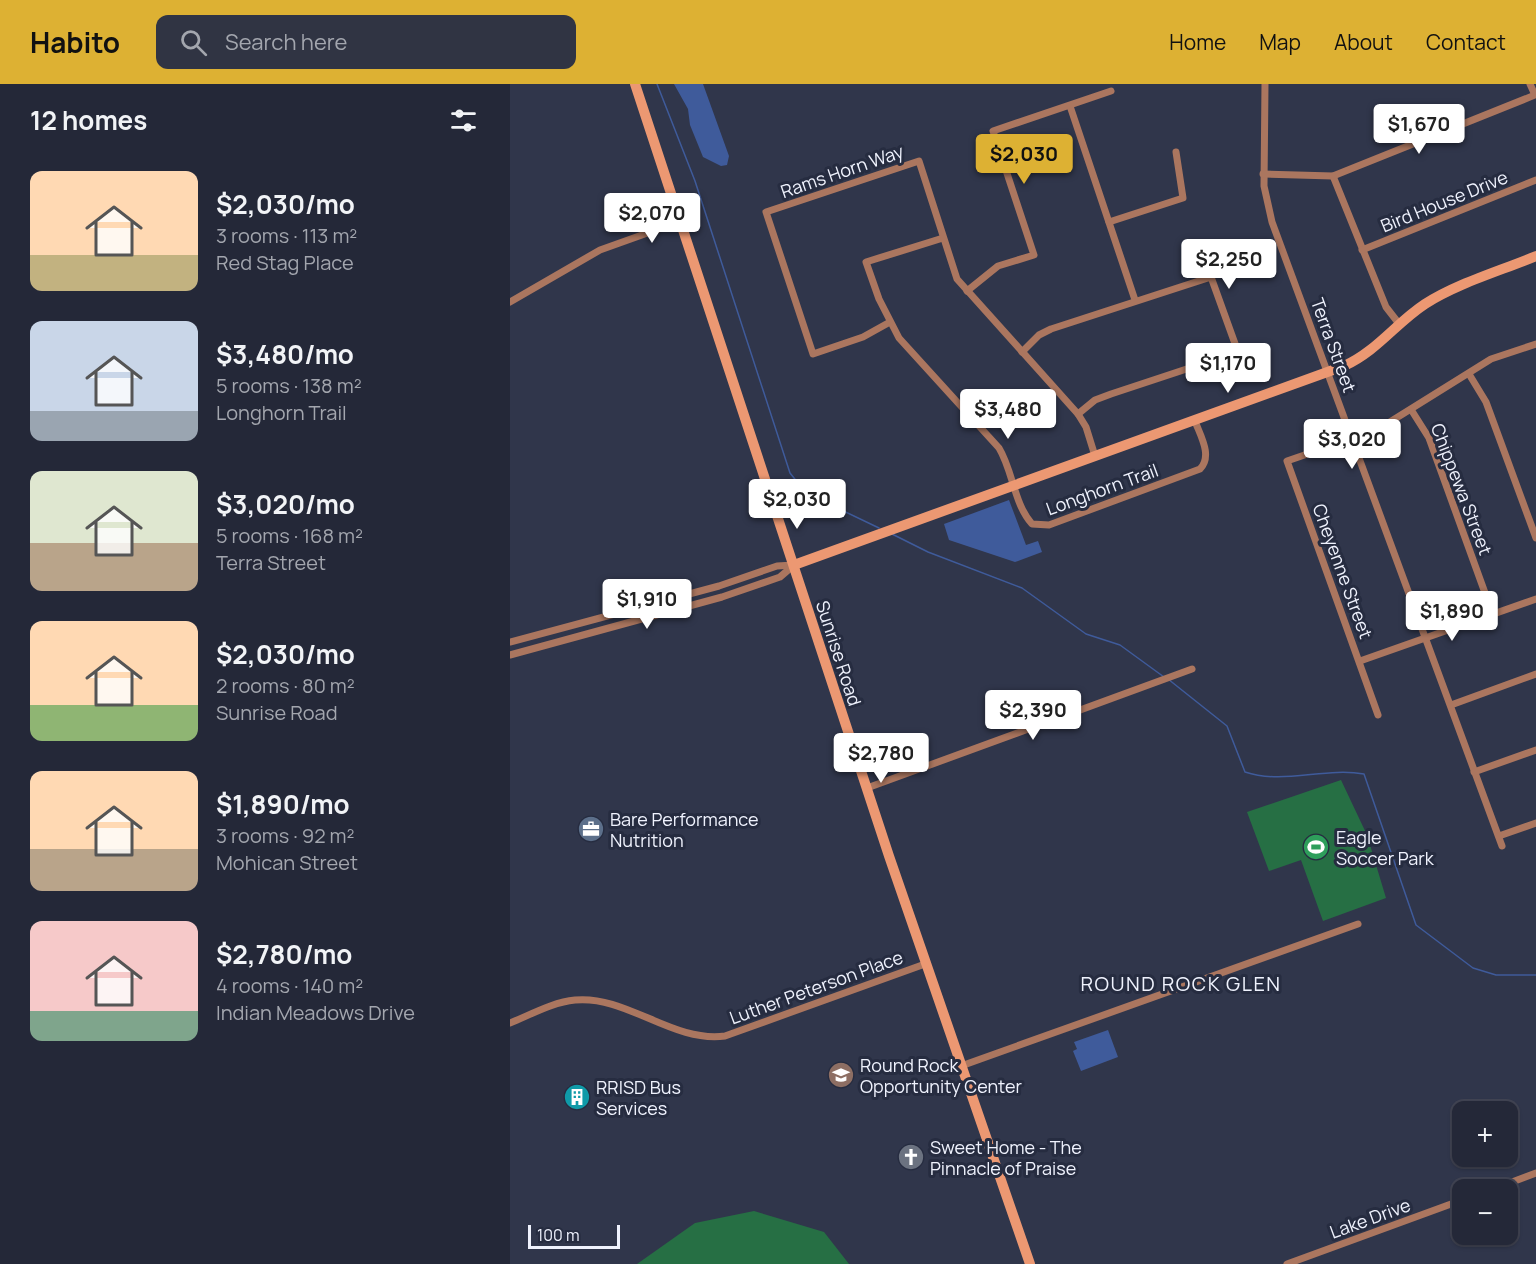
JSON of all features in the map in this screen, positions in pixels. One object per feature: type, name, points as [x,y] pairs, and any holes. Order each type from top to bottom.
[{"type":"main road","name":"Sunrise Road","points":[[634,84],[925,964],[1030,1264]]},
{"type":"main road","points":[[794,565],[1327,372],[1363,356],[1436,297],[1536,256]]},
{"type":"street","name":"Terra Street","points":[[1265,84],[1263,174],[1265,196],[1272,222],[1327,372],[1354,437],[1502,846]]},
{"type":"street","points":[[1263,174],[1334,176],[1535,95],[1530,84]]},
{"type":"street","points":[[967,291],[998,266],[1034,255],[993,132],[1112,91]]},
{"type":"street","points":[[1070,106],[1135,300]]},
{"type":"street","points":[[1109,222],[1183,198],[1176,152]]},
{"type":"street","name":"Rams Horn Way","points":[[890,322],[863,337],[813,354],[766,212],[919,161],[957,279],[1078,414],[1086,427],[1095,456]]},
{"type":"street","points":[[1334,176],[1386,308],[1400,325]]},
{"type":"street","name":"Bird House Drive","points":[[1362,250],[1536,180]]},
{"type":"street","points":[[510,302],[600,250],[681,221]]},
{"type":"street","name":"Longhorn Trail","points":[[943,238],[866,262],[890,322],[899,338],[992,439],[1006,458],[1029,521],[1036,526],[1049,525],[1200,469],[1207,459],[1195,420]]},
{"type":"street","points":[[1022,352],[1039,335],[1051,329],[1211,277],[1238,352],[1095,400],[1078,414]]},
{"type":"street","name":"Cheyenne Street","points":[[1378,716],[1287,461],[1377,430],[1412,411],[1491,358],[1536,344]]},
{"type":"street","points":[[1469,374],[1486,402],[1536,538]]},
{"type":"street","name":"Chippewa Street","points":[[1412,411],[1429,438],[1493,615]]},
{"type":"street","points":[[510,642],[719,586],[777,566],[794,565]]},
{"type":"street","points":[[510,655],[722,597],[780,577],[794,565]]},
{"type":"street","points":[[1360,661],[1536,599]]},
{"type":"street","points":[[867,788],[1192,669]]},
{"type":"street","points":[[1450,705],[1536,674]]},
{"type":"street","points":[[1474,772],[1536,750]]},
{"type":"street","points":[[1499,836],[1536,823]]},
{"type":"street","points":[[961,1066],[1358,924]]},
{"type":"street","name":"Luther Peterson Place","points":[[510,1023],[575,1000],[605,1003],[699,1036],[725,1036],[925,964]]},
{"type":"street","points":[[1518,1180],[1536,1173]]},
{"type":"street","name":"Lake Drive","points":[[1287,1264],[1452,1204]]},
{"type":"green space","name":"Eagle Soccer Park","points":[[1341,780],[1367,835],[1386,898],[1323,921],[1301,860],[1269,871],[1247,812]]},
{"type":"green space","points":[[754,1211],[824,1232],[849,1264],[637,1264],[695,1223]]},
{"type":"water","points":[[674,84],[703,84],[729,156],[727,165],[721,166],[703,157],[690,125],[688,109]]},
{"type":"water","points":[[1009,500],[1026,545],[1038,541],[1042,552],[1015,562],[949,540],[944,524]]},
{"type":"water","points":[[1108,1030],[1118,1057],[1081,1071],[1073,1051],[1077,1049],[1074,1042]]},
{"type":"waterway","points":[[657,84],[695,181],[790,473],[806,493],[879,528]]},
{"type":"waterway","points":[[892,534],[928,552],[1022,588],[1086,634],[1120,645],[1164,677]]},
{"type":"waterway","points":[[1168,679],[1227,726],[1245,772],[1274,777],[1349,772],[1364,774],[1416,925],[1473,968],[1496,975],[1536,975]]},
{"type":"place","name":"Bare Performance Nutrition","points":[[591,829]]},
{"type":"place","name":"Eagle Soccer Park","points":[[1316,847]]},
{"type":"place","name":"Round Rock Opportunity Center","points":[[841,1075]]},
{"type":"place","name":"RRISD Bus Services","points":[[577,1097]]},
{"type":"place","name":"Sweet Home - The Pinnacle of Praise","points":[[911,1157]]},
{"type":"district","name":"ROUND ROCK GLEN","points":[[1181,983]]}]
